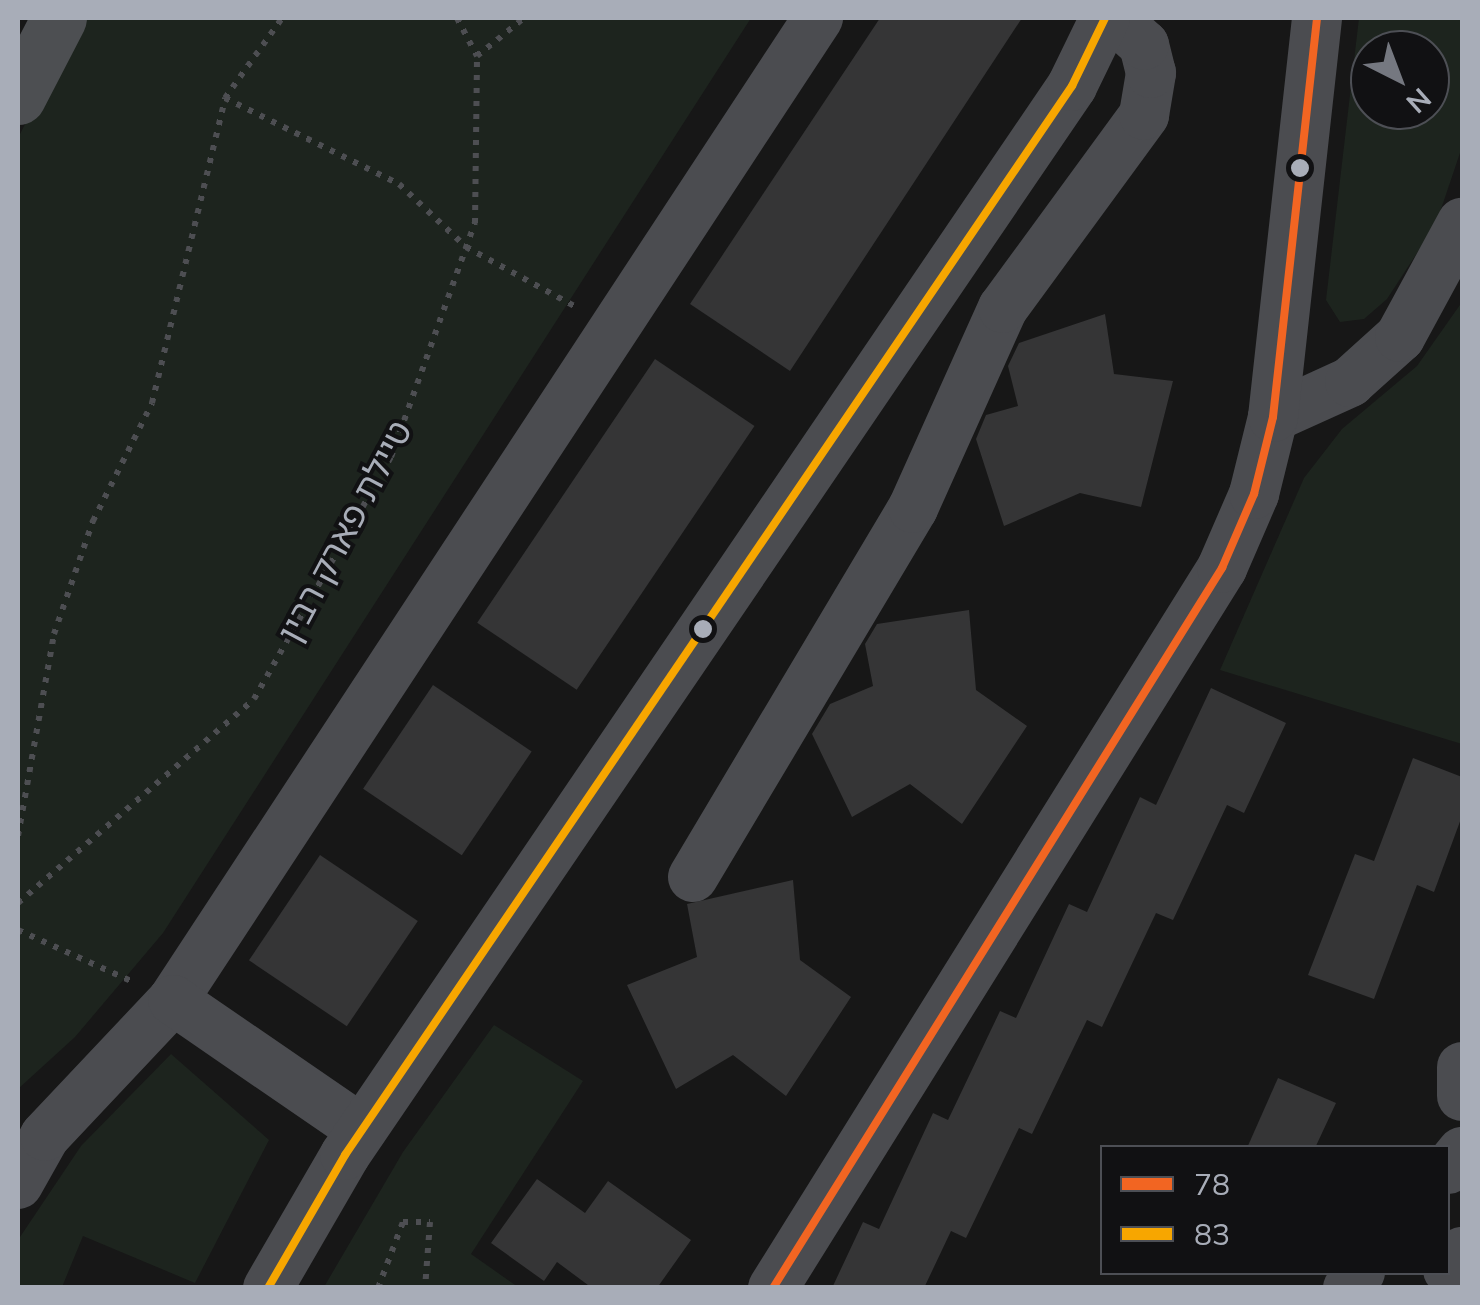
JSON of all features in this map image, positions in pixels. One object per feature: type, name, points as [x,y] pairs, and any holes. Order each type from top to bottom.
[{"type":"main road","points":[[18,97],[59,18]]},
{"type":"street","points":[[18,1184],[45,1136],[173,1000],[618,331],[818,18]]},
{"type":"street","points":[[268,1288],[362,1130],[1061,102],[1106,18]]},
{"type":"street","points":[[693,877],[913,508],[1003,308],[1144,115],[1152,73],[1144,45],[1114,18]]},
{"type":"street","points":[[773,1288],[1222,568],[1254,494],[1273,417],[1317,18]]},
{"type":"street","points":[[1273,417],[1350,382],[1400,337],[1462,223]]},
{"type":"street","points":[[173,1000],[362,1130]]},
{"type":"street","points":[[1462,1068],[1462,1096]]},
{"type":"path","points":[[18,836],[54,634],[93,521],[152,403],[225,98],[282,18]]},
{"type":"path","points":[[457,18],[477,56],[524,18]]},
{"type":"path","name":"טיילת פארק רבין","points":[[18,903],[254,699],[391,458],[475,223],[477,56]]},
{"type":"path","points":[[225,98],[399,184],[466,247],[618,331]]},
{"type":"path","points":[[18,930],[173,1000]]},
{"type":"path","points":[[378,1288],[403,1222],[430,1222],[425,1288]]},
{"type":"shaded area","points":[[79,18],[751,18],[163,933],[75,1037],[18,1089],[18,138]]},
{"type":"shaded area","points":[[1359,18],[1462,18],[1462,147],[1436,224],[1387,299],[1364,319],[1340,322],[1326,300],[1350,95],[1350,130],[1450,130],[1450,30],[1358,30]]},
{"type":"shaded area","points":[[1462,302],[1462,744],[1220,670],[1304,478],[1342,429],[1417,366]]},
{"type":"shaded area","points":[[494,1025],[583,1081],[471,1254],[518,1287],[324,1287],[403,1152]]},
{"type":"shaded area","points":[[171,1054],[269,1140],[195,1283],[83,1236],[62,1287],[18,1287],[18,1240],[81,1146]]},
{"type":"building","points":[[880,18],[1022,18],[790,371],[690,304]]},
{"type":"building","points":[[1105,314],[1114,374],[1173,381],[1141,507],[1080,493],[1004,526],[976,439],[986,415],[1018,406],[1008,366],[1019,343]]},
{"type":"building","points":[[655,359],[754,426],[577,690],[477,623]]},
{"type":"building","points":[[969,610],[976,690],[1027,726],[962,824],[910,784],[852,817],[812,734],[830,704],[873,686],[865,644],[877,624]]},
{"type":"building","points":[[433,685],[532,752],[462,855],[363,789]]},
{"type":"building","points":[[1211,688],[1286,723],[1244,813],[1227,805],[1173,920],[1156,913],[1102,1027],[1087,1020],[1032,1134],[1019,1128],[966,1238],[951,1231],[924,1288],[832,1288],[863,1222],[879,1229],[933,1113],[948,1120],[1000,1011],[1016,1018],[1069,904],[1087,912],[1140,797],[1156,805]]},
{"type":"building","points":[[1413,758],[1462,777],[1462,816],[1434,892],[1417,885],[1374,999],[1308,975],[1355,854],[1374,861]]},
{"type":"building","points":[[320,855],[418,921],[347,1026],[249,960]]},
{"type":"building","points":[[793,880],[800,960],[851,997],[786,1096],[733,1055],[676,1089],[627,985],[697,957],[687,904]]},
{"type":"building","points":[[1278,1078],[1336,1103],[1316,1145],[1248,1145]]},
{"type":"building","points":[[537,1179],[585,1213],[608,1181],[691,1240],[657,1288],[592,1288],[557,1262],[544,1281],[491,1243]]},
{"type":"transit line","name":"83","points":[[268,1288],[345,1155],[1072,86],[1105,18]]},
{"type":"transit line","name":"78","points":[[773,1288],[1222,568],[1254,494],[1273,417],[1317,18]]}]
